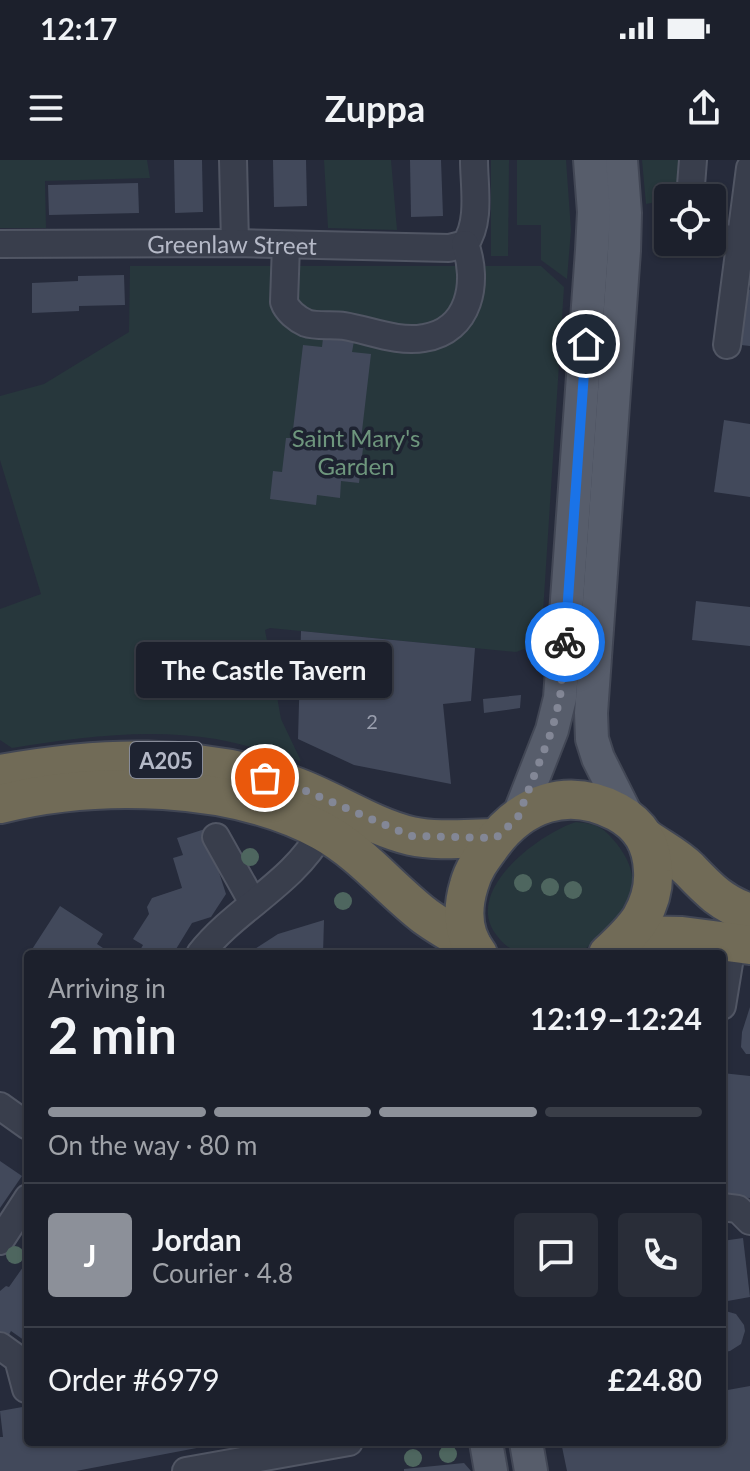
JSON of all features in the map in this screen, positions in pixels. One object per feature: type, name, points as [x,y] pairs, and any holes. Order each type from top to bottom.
[{"type":"highway","name":"A205","points":[[0,774],[93,760],[164,760],[203,764],[292,785],[411,836],[507,827]]},
{"type":"highway","name":"A205","points":[[0,804],[27,797],[89,789],[161,789],[233,800],[277,811],[322,831],[355,852],[425,916],[475,950]]},
{"type":"highway","points":[[476,950],[463,918],[466,895],[477,864],[507,827],[544,804],[567,798],[585,799],[638,829],[688,868],[710,893],[735,908],[739,947],[619,944]]},
{"type":"highway","points":[[619,944],[642,916],[653,880],[638,829]]},
{"type":"main road","points":[[507,827],[558,713],[592,250],[594,212],[590,160]]},
{"type":"main road","points":[[621,160],[624,251],[591,713],[592,739],[598,758],[638,829]]},
{"type":"main road","points":[[487,1446],[491,1471]]},
{"type":"main road","points":[[527,1446],[531,1471]]},
{"type":"street","points":[[233,160],[235,243]]},
{"type":"street","points":[[286,245],[284,302],[287,310],[307,323],[341,325],[407,339],[426,338],[455,323],[470,298],[470,257],[465,244],[474,223],[474,160]]},
{"type":"street","points":[[691,184],[693,160]]},
{"type":"street","points":[[727,345],[745,242],[750,168]]},
{"type":"street","name":"Greenlaw Street","points":[[0,244],[235,243],[449,248],[465,244]]},
{"type":"street","points":[[204,950],[253,903],[295,869],[311,851],[322,831]]},
{"type":"street","points":[[216,837],[253,903]]},
{"type":"street","points":[[726,992],[739,947]]},
{"type":"street","points":[[0,1106],[24,1123]]},
{"type":"street","points":[[0,1241],[24,1204]]},
{"type":"street","points":[[726,1208],[738,1209],[750,1221]]},
{"type":"street","points":[[0,1346],[18,1359],[24,1382]]},
{"type":"street","points":[[186,1471],[327,1446]]},
{"type":"green space","points":[[0,160],[147,160],[150,178],[45,181],[46,228],[0,228]]},
{"type":"green space","points":[[324,160],[391,160],[397,230],[328,228]]},
{"type":"green space","points":[[491,160],[509,160],[508,256],[491,256]]},
{"type":"green space","points":[[517,160],[566,160],[571,230],[567,279],[541,260],[541,225],[517,225]]},
{"type":"green space","points":[[642,160],[682,160],[679,184],[654,184],[654,202],[646,204]]},
{"type":"green space","name":"Saint Mary's Garden","points":[[130,266],[541,266],[564,287],[541,643],[516,652],[270,628],[265,630],[281,719],[301,761],[227,741],[165,734],[114,735],[12,748],[0,740],[0,609],[41,594],[0,460],[0,396],[44,384],[129,332]]},
{"type":"green space","points":[[576,822],[604,830],[617,844],[631,869],[632,892],[613,924],[582,950],[514,950],[498,937],[489,920],[489,902],[496,884],[508,868],[542,839]]},
{"type":"building","points":[[174,160],[202,160],[203,212],[175,213]]},
{"type":"building","points":[[273,160],[306,160],[307,206],[274,207]]},
{"type":"building","points":[[410,160],[441,160],[443,216],[411,217]]},
{"type":"building","points":[[138,183],[139,213],[49,215],[48,185]]},
{"type":"building","points":[[124,275],[125,305],[79,306],[79,311],[32,313],[32,283],[78,281],[78,276]]},
{"type":"building","points":[[750,290],[750,346],[741,345]]},
{"type":"building","points":[[323,338],[354,341],[352,352],[371,354],[359,483],[341,481],[340,498],[317,495],[316,505],[270,499],[273,471],[282,472],[286,438],[292,438],[303,345],[322,347]]},
{"type":"building","points":[[724,420],[750,424],[750,497],[714,492]]},
{"type":"building","points":[[696,601],[750,607],[750,646],[692,640]]},
{"type":"building","points":[[301,631],[475,648],[471,701],[443,704],[451,784],[354,765],[298,739]]},
{"type":"building","points":[[521,695],[520,708],[484,713],[483,699]]},
{"type":"building","points":[[205,829],[226,894],[211,917],[192,923],[175,950],[140,950],[143,945],[133,939],[149,914],[147,907],[152,898],[182,888],[173,858],[183,855],[177,838]]},
{"type":"building","points":[[60,906],[103,934],[97,944],[106,950],[32,950]]},
{"type":"building","points":[[324,920],[323,950],[253,950],[278,934]]},
{"type":"building","points":[[750,1007],[750,1054],[746,1054],[741,1047],[742,1032]]},
{"type":"building","points":[[726,1073],[750,1076],[750,1198],[726,1196]]},
{"type":"building","points":[[0,1161],[22,1176],[0,1208]]},
{"type":"building","points":[[743,1238],[750,1297],[726,1301],[726,1240]]},
{"type":"building","points":[[24,1266],[24,1340],[11,1331],[6,1340],[0,1336],[0,1291],[9,1287]]},
{"type":"building","points":[[726,1311],[736,1314],[745,1331],[741,1344],[726,1352]]},
{"type":"building","points":[[750,1386],[750,1471],[567,1471],[562,1446],[726,1446],[726,1390]]},
{"type":"building","points":[[24,1407],[24,1446],[207,1446],[76,1471],[0,1471],[0,1437],[3,1437],[0,1411]]},
{"type":"building","points":[[464,1463],[471,1471],[404,1471],[404,1469]]},
{"type":"way so far","points":[[265,778],[292,785],[411,836],[496,838],[518,817],[558,713],[565,642]]},
{"type":"place","name":"The Castle Tavern","points":[[265,778]]},
{"type":"route","points":[[565,642],[586,344]]}]
